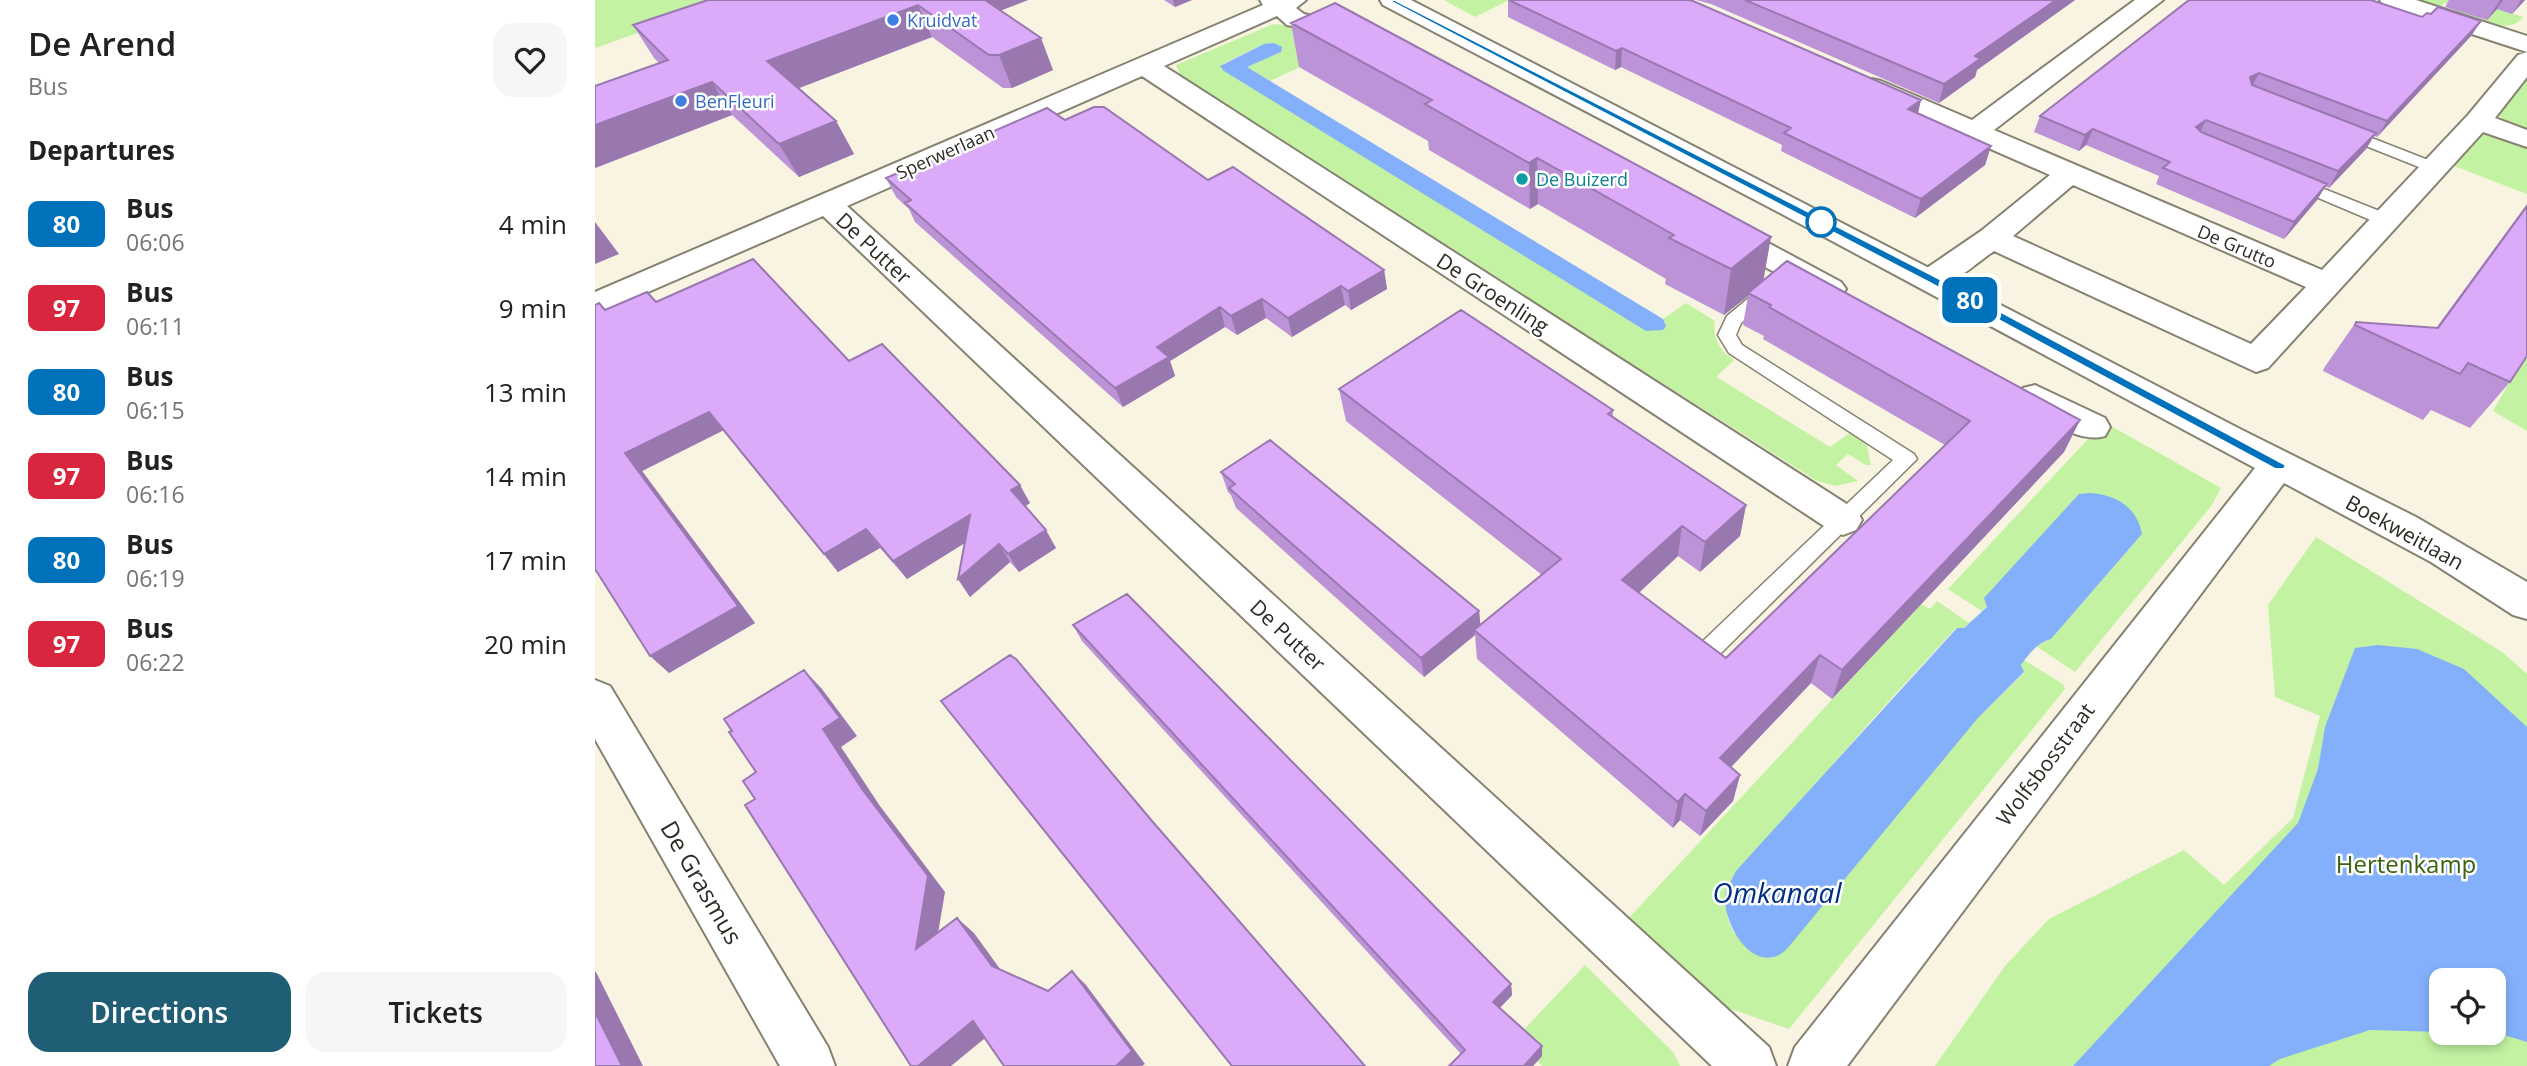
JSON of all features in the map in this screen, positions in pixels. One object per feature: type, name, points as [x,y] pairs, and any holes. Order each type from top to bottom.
[{"type":"street","name":"Boekweitlaan","points":[[1392,0],[1932,279],[2420,539],[2527,603]]},
{"type":"street","points":[[1973,132],[2151,0]]},
{"type":"street","points":[[2392,0],[2527,44]]},
{"type":"street","points":[[1282,2],[1296,20],[1350,31],[1374,44]]},
{"type":"street","name":"Sperwerlaan","points":[[595,304],[1144,65],[1282,2]]},
{"type":"street","points":[[1992,238],[2256,360],[2478,121],[2527,60]]},
{"type":"street","name":"De Groenling","points":[[1144,65],[1843,520]]},
{"type":"street","name":"De Grutto","points":[[1846,76],[2327,284]]},
{"type":"street","points":[[2478,121],[2527,139]]},
{"type":"street","points":[[1932,279],[1992,238],[2068,174]]},
{"type":"street","name":"De Putter","points":[[827,203],[1750,1066]]},
{"type":"street","points":[[1698,218],[1854,301]]},
{"type":"street","points":[[2008,383],[2091,427]]},
{"type":"street","name":"Wolfsbosstraat","points":[[1814,1066],[2250,498],[2280,465]]},
{"type":"street","name":"De Grasmus","points":[[595,699],[809,1066]]},
{"type":"lane","points":[[2336,129],[2435,168]]},
{"type":"lane","points":[[2274,174],[2386,220]]},
{"type":"lane","points":[[1712,647],[1907,459],[1735,349],[1727,335],[1733,320],[1794,270]]},
{"type":"green space","points":[[595,0],[711,0],[717,5],[595,48]]},
{"type":"green space","points":[[1444,0],[1509,0],[1475,17]]},
{"type":"green space","points":[[2420,0],[2470,0],[2523,17],[2516,23],[2499,26],[2454,11],[2457,7],[2445,3],[2440,7]]},
{"type":"green space","points":[[1273,24],[1284,25],[1343,47],[1270,81],[1246,67],[1281,52],[1264,44],[1222,64],[1666,326],[1663,319],[1686,303],[1715,321],[1718,344],[1734,360],[1718,378],[1830,447],[1851,432],[1867,446],[1871,465],[1866,465],[1848,454],[1836,465],[1858,481],[1836,486],[1817,481],[1182,79],[1176,65]]},
{"type":"green space","points":[[2527,75],[2527,131],[2510,125],[2496,113]]},
{"type":"green space","points":[[2488,134],[2527,145],[2527,194],[2449,164],[2478,135]]},
{"type":"green space","points":[[2527,352],[2527,431],[2493,411]]},
{"type":"green space","points":[[2104,422],[2221,488],[2212,505],[2075,672],[2036,646],[2051,639],[2142,534],[1987,606],[1982,611],[1948,589]]},
{"type":"green space","name":"Hertenkamp","points":[[2316,537],[2502,652],[2527,674],[2527,1066],[1935,1066],[2005,966],[2049,919],[2184,850],[2224,885],[2293,818],[2320,716],[2275,697],[2268,605]]},
{"type":"green space","points":[[1937,601],[1969,623],[1964,628],[1956,628],[1896,693],[1809,792],[1725,894],[1728,919],[1734,934],[1977,719],[2024,673],[2021,665],[2024,660],[2063,684],[2065,689],[1789,1029],[1722,1006],[1628,919],[1921,604],[1930,609]]},
{"type":"green space","points":[[1585,965],[1674,1053],[1680,1066],[1542,1066],[1516,1038]]},
{"type":"water","points":[[1274,43],[1282,47],[1281,52],[1247,67],[1663,319],[1666,326],[1663,330],[1646,331],[1224,71],[1220,66],[1264,44]]},
{"type":"water","name":"Omkanaal","points":[[2079,494],[2109,496],[2124,504],[2135,516],[2142,534],[2051,639],[2031,653],[2021,665],[2024,672],[1977,719],[1787,949],[1768,958],[1748,949],[1733,929],[1725,906],[1725,896],[1736,871],[1957,628],[1964,628],[1987,607],[1984,598]]},
{"type":"water","name":"Hertenkamp","points":[[2378,645],[2417,649],[2464,669],[2527,727],[2527,1042],[2506,1036],[2506,968],[2429,968],[2429,1032],[2370,1030],[2280,1059],[2269,1066],[2073,1066],[2298,823],[2318,769],[2325,727],[2355,648]]},
{"type":"building","points":[[708,0],[985,0],[1041,38],[999,55],[989,55],[918,5],[767,61],[836,121],[779,144],[712,82],[595,125],[595,86],[668,60],[633,25]]},
{"type":"building","points":[[1509,0],[1693,1],[1921,100],[1908,109],[1991,146],[1921,199],[1784,133],[1791,128],[1622,48],[1616,51]]},
{"type":"building","points":[[1745,0],[2056,0],[1975,56],[1980,59],[1944,84]]},
{"type":"building","points":[[2189,0],[2371,0],[2422,17],[2427,13],[2431,14],[2438,7],[2481,21],[2387,121],[2259,73],[2250,77],[2252,85],[2376,133],[2338,171],[2206,120],[2196,127],[2201,132],[2327,184],[2294,222],[2163,168],[2170,162],[2093,129],[2085,135],[2040,116]]},
{"type":"building","points":[[1335,3],[1771,237],[1731,269],[1669,238],[1674,235],[1537,158],[1529,163],[1425,104],[1432,100],[1291,23]]},
{"type":"building","points":[[1094,107],[1104,107],[1208,180],[1233,167],[1384,270],[1348,291],[1341,286],[1288,318],[1262,299],[1231,316],[1220,307],[1157,347],[1169,357],[1115,388],[905,203],[911,200],[886,178],[1047,108],[1065,120]]},
{"type":"building","points":[[2527,206],[2527,356],[2510,382],[2468,363],[2460,374],[2355,325],[2356,322],[2438,328]]},
{"type":"building","points":[[753,259],[849,361],[882,344],[1020,485],[1011,490],[1046,530],[1008,554],[999,544],[958,579],[970,515],[893,561],[866,529],[824,554],[709,412],[625,453],[738,606],[650,656],[595,569],[595,305],[599,303],[605,310],[647,292],[656,302]]},
{"type":"building","points":[[1787,261],[2080,420],[1842,670],[1820,655],[1720,758],[1740,775],[1706,811],[1685,794],[1678,802],[1474,630],[1561,559],[1339,389],[1461,310],[1613,410],[1608,414],[1746,505],[1705,542],[1682,526],[1622,580],[1726,658],[1970,421],[1748,293]]},
{"type":"building","points":[[1270,440],[1479,611],[1421,658],[1229,488],[1235,484],[1221,472]]},
{"type":"building","points":[[1127,594],[1511,984],[1493,1002],[1542,1046],[1524,1066],[1449,1066],[1465,1050],[1073,625]]},
{"type":"building","points":[[1010,655],[1365,1066],[1232,1066],[941,701]]},
{"type":"building","points":[[804,670],[840,718],[823,729],[862,789],[928,876],[916,949],[957,918],[992,966],[1048,991],[1072,971],[1132,1051],[1118,1066],[1004,1066],[973,1021],[918,1066],[911,1066],[745,805],[755,799],[743,781],[756,772],[729,732],[732,731],[724,719]]},
{"type":"building","points":[[595,1012],[622,1066],[595,1066]]},
{"type":"bus line","name":"80","points":[[1392,0],[1932,279],[2280,465]]},
{"type":"place","name":"Kruidvat","points":[[893,20]]},
{"type":"place","name":"BenFleuri","points":[[681,101]]},
{"type":"place","name":"De Buizerd","points":[[1522,179]]}]
